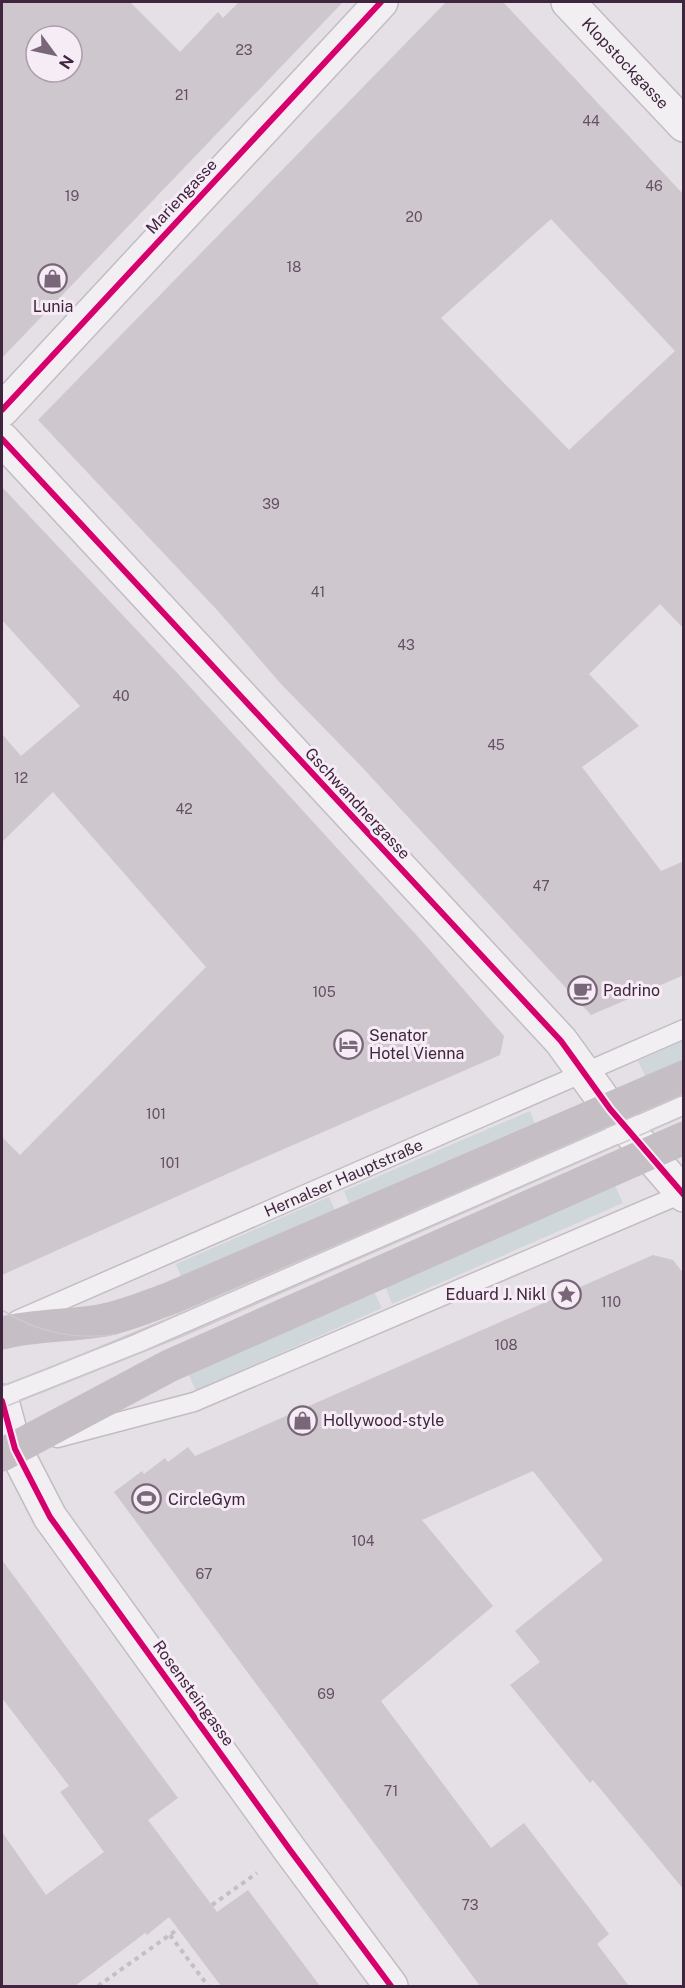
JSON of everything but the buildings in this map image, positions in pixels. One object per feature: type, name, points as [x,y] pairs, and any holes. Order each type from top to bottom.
[{"type":"main road","points":[[8,1452],[169,1366],[628,1131],[684,1077]]},
{"type":"main road","points":[[2,1333],[33,1327],[100,1321],[135,1311],[628,1131],[684,1138]]},
{"type":"street","name":"Mariengasse","points":[[2,410],[381,2]]},
{"type":"street","name":"Klopstockgasse","points":[[568,2],[684,125]]},
{"type":"street","name":"Gschwandnergasse","points":[[2,439],[561,1041],[628,1131],[683,1194]]},
{"type":"street","name":"Rosensteingasse","points":[[2,1399],[8,1452],[50,1517],[290,1851],[391,1986]]},
{"type":"lane","name":"Hernalser Hauptstraße","points":[[2,1328],[684,1029]]},
{"type":"lane","points":[[2,1399],[149,1338],[684,1105]]},
{"type":"lane","points":[[8,1452],[194,1402],[683,1194]]},
{"type":"path","points":[[212,1905],[290,1851]]},
{"type":"path","points":[[98,1986],[178,1929]]},
{"type":"path","points":[[170,1935],[208,1986]]},
{"type":"shaded area","points":[[683,1041],[683,1062],[646,1078],[638,1061]]},
{"type":"shaded area","points":[[530,1111],[535,1124],[350,1206],[344,1191]]},
{"type":"shaded area","points":[[615,1186],[623,1203],[392,1304],[385,1286]]},
{"type":"shaded area","points":[[329,1197],[336,1212],[182,1279],[176,1264]]},
{"type":"shaded area","points":[[373,1290],[382,1308],[196,1391],[187,1370]]},
{"type":"tram line","points":[[2,1386],[172,1317],[684,1094]]},
{"type":"tram line","points":[[2,1408],[185,1335],[684,1116]]},
{"type":"tram line","points":[[2,1310],[29,1324],[57,1333],[87,1336],[117,1334]]},
{"type":"cycle path","points":[[2,410],[381,2]]},
{"type":"cycle path","points":[[2,439],[561,1041],[610,1109],[684,1195]]},
{"type":"cycle path","points":[[2,1401],[15,1449],[50,1517],[391,1986]]},
{"type":"place","name":"Lunia","points":[[53,278]]},
{"type":"place","name":"Padrino","points":[[582,990]]},
{"type":"place","name":"Senator Hotel Vienna","points":[[348,1044]]},
{"type":"place","name":"Eduard J. Nikl","points":[[567,1294]]},
{"type":"place","name":"Hollywood-style","points":[[302,1420]]},
{"type":"place","name":"CircleGym","points":[[147,1499]]}]
